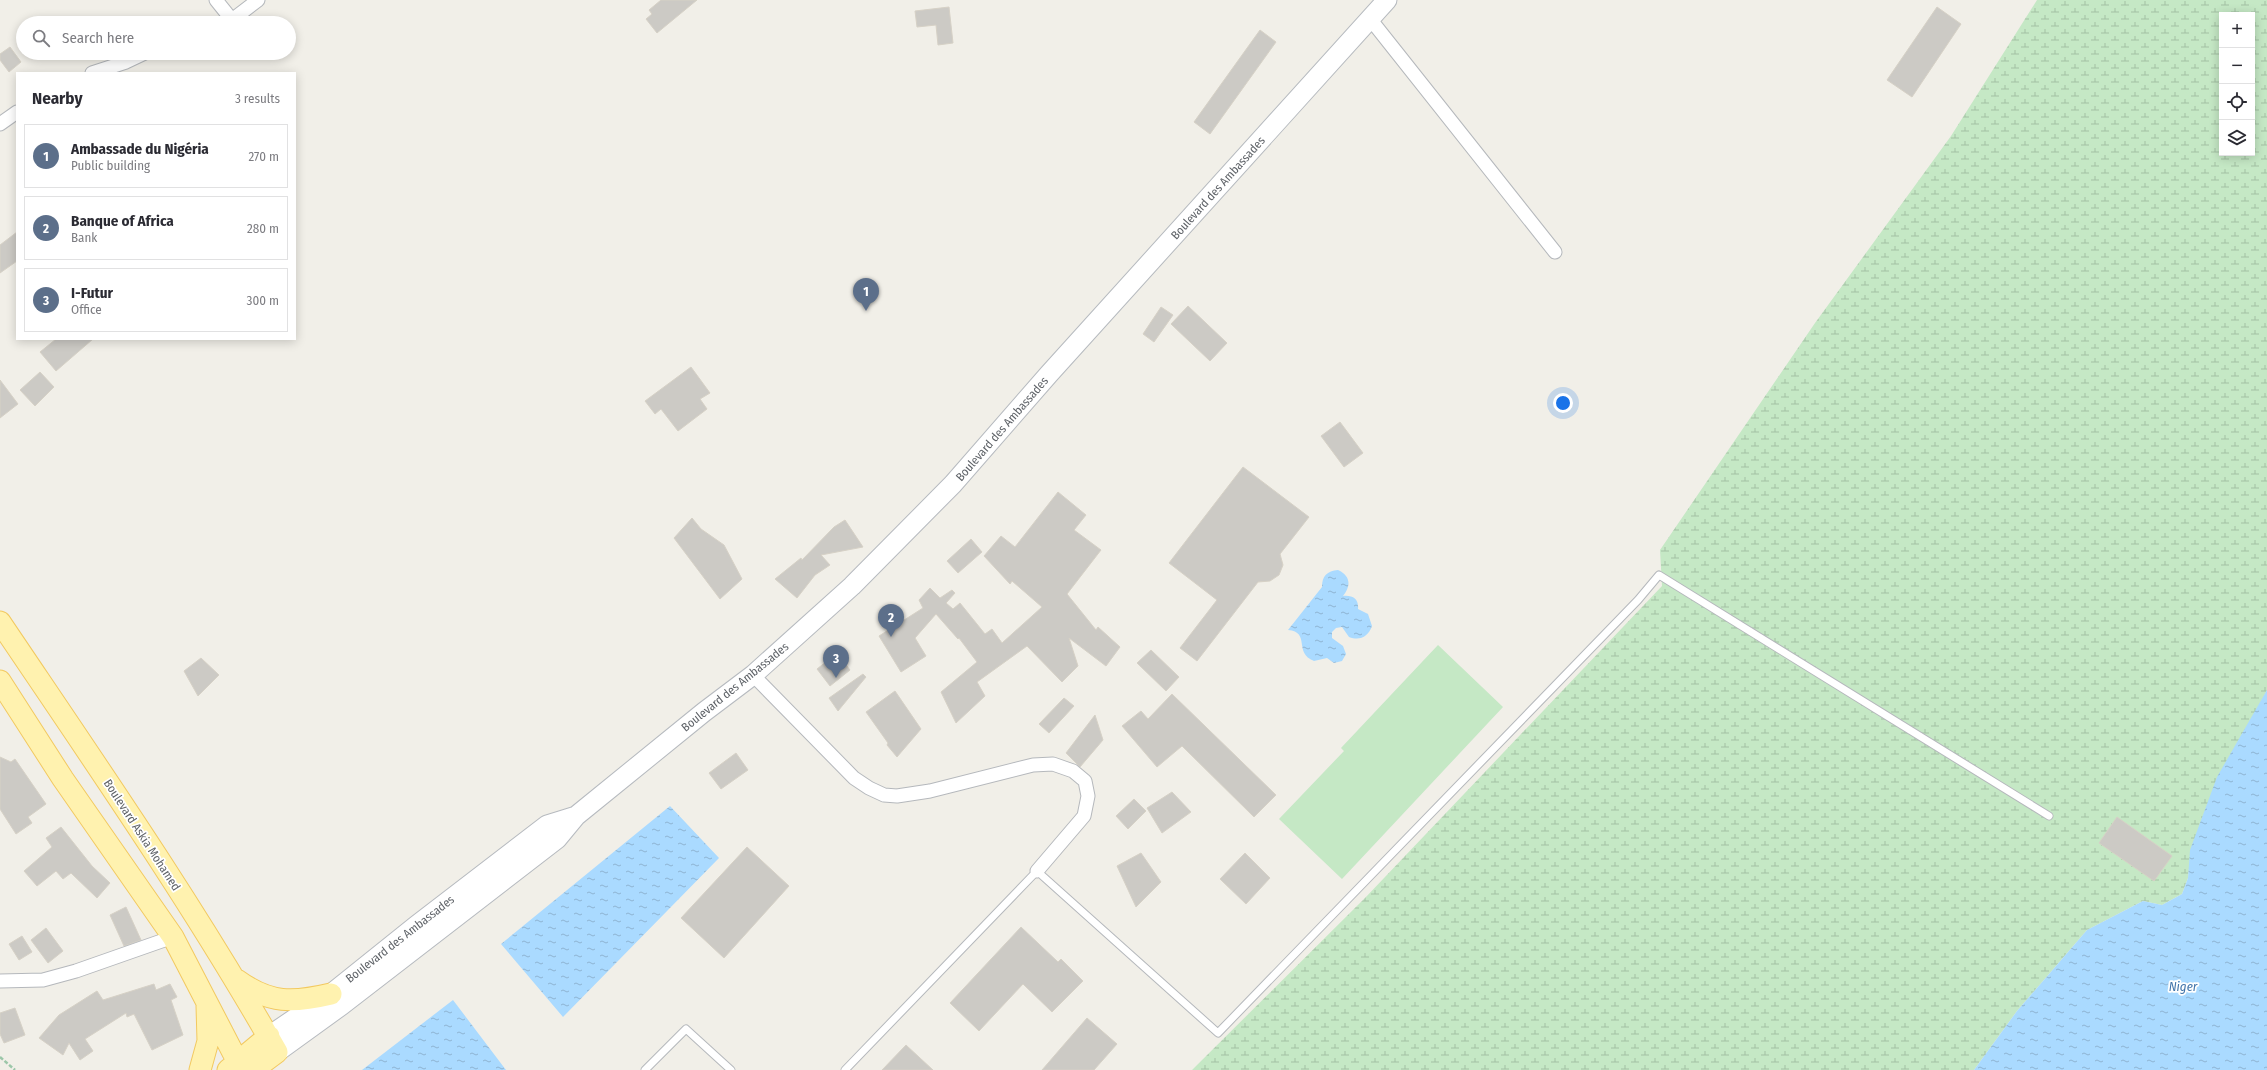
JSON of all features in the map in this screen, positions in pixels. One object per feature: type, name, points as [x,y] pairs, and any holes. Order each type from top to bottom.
[{"type":"main road","name":"Boulevard des Ambassades","points":[[256,1060],[360,991],[556,839],[576,816],[704,712],[753,675],[852,586],[953,484],[1065,356],[1371,20],[1387,0]]},
{"type":"main road","name":"Boulevard Askia Mohamed","points":[[0,622],[89,754],[236,979],[256,1060]]},
{"type":"main road","points":[[0,681],[63,779],[173,937],[207,1001],[256,1060]]},
{"type":"main road","name":"Boulevard des Ambassades","points":[[256,1060],[331,994],[547,825],[576,816]]},
{"type":"main road","points":[[236,979],[260,994],[288,1001],[331,994]]},
{"type":"main road","points":[[200,1070],[208,1041],[207,1001]]},
{"type":"street","points":[[216,0],[224,16]]},
{"type":"street","points":[[234,16],[258,0]]},
{"type":"street","points":[[1371,20],[1555,252]]},
{"type":"street","points":[[95,72],[130,60]]},
{"type":"street","points":[[0,124],[16,113]]},
{"type":"street","points":[[753,675],[854,778],[869,788],[884,795],[897,796],[930,791],[1033,765],[1054,764],[1073,771],[1085,781],[1088,796],[1084,816],[1037,871]]},
{"type":"street","points":[[0,981],[43,980],[76,971],[173,937]]},
{"type":"lane","points":[[846,1070],[1037,871],[1218,1033],[1638,600],[1660,575],[2049,816]]},
{"type":"lane","points":[[646,1070],[686,1029],[731,1070]]},
{"type":"path","points":[[0,1057],[15,1070]]},
{"type":"green space","points":[[2037,0],[2267,0],[2267,690],[2191,850],[2188,878],[2182,894],[2162,905],[2143,901],[2087,930],[2017,1011],[1974,1070],[1192,1070],[1365,898],[1662,586],[1660,550],[1815,323],[1951,136]]},
{"type":"green space","points":[[1438,645],[1503,707],[1342,879],[1279,819],[1344,751],[1341,748]]},
{"type":"water","points":[[1338,570],[1345,575],[1348,582],[1346,592],[1343,596],[1355,598],[1358,609],[1368,614],[1372,626],[1366,635],[1357,639],[1349,637],[1342,627],[1336,628],[1332,632],[1332,638],[1343,646],[1346,654],[1342,661],[1334,663],[1327,658],[1314,661],[1304,653],[1299,635],[1288,630],[1322,587],[1324,577],[1328,573]]},
{"type":"water","name":"Niger","points":[[2267,690],[2267,1070],[1974,1070],[2017,1011],[2087,930],[2143,901],[2162,905],[2182,894],[2188,878],[2190,850],[2217,777]]},
{"type":"water","points":[[670,806],[719,858],[563,1017],[501,944]]},
{"type":"water","points":[[453,1000],[506,1070],[362,1070]]},
{"type":"building","points":[[661,0],[697,0],[657,33],[646,19],[652,14],[649,10]]},
{"type":"building","points":[[949,7],[953,43],[938,45],[936,25],[917,27],[915,11]]},
{"type":"building","points":[[1937,7],[1961,24],[1912,97],[1887,80]]},
{"type":"building","points":[[1260,30],[1276,42],[1210,134],[1194,122]]},
{"type":"building","points":[[10,47],[16,55],[16,60],[20,60],[21,62],[9,72],[0,60],[0,54]]},
{"type":"building","points":[[16,233],[16,262],[0,273],[0,245]]},
{"type":"building","points":[[1188,306],[1227,343],[1210,361],[1171,324]]},
{"type":"building","points":[[1161,307],[1173,315],[1154,342],[1143,334]]},
{"type":"building","points":[[55,340],[92,340],[56,371],[40,352]]},
{"type":"building","points":[[691,367],[710,393],[700,399],[707,409],[678,431],[661,409],[655,414],[645,401]]},
{"type":"building","points":[[40,372],[54,387],[35,406],[20,390]]},
{"type":"building","points":[[0,380],[18,404],[0,418]]},
{"type":"building","points":[[1340,422],[1363,453],[1344,467],[1321,436]]},
{"type":"building","points":[[1243,467],[1309,517],[1280,554],[1283,565],[1279,575],[1270,581],[1258,582],[1197,661],[1180,648],[1217,600],[1169,563]]},
{"type":"building","points":[[1058,492],[1086,515],[1074,530],[1101,550],[1067,594],[1096,630],[1098,627],[1120,647],[1106,666],[1069,638],[1078,666],[1062,682],[1027,646],[977,682],[985,696],[956,723],[941,692],[977,662],[959,638],[958,639],[936,614],[915,638],[926,656],[901,672],[879,636],[923,608],[919,600],[930,588],[940,598],[952,590],[955,593],[946,603],[953,609],[960,603],[985,634],[992,629],[1002,643],[1042,607],[1012,581],[1010,584],[984,556],[1001,536],[1015,547]]},
{"type":"building","points":[[692,518],[701,529],[724,545],[742,579],[720,599],[674,538]]},
{"type":"building","points":[[845,520],[863,547],[821,555],[830,565],[815,575],[797,598],[775,579],[801,558],[802,560],[834,527]]},
{"type":"building","points":[[971,539],[982,552],[958,573],[947,561]]},
{"type":"building","points":[[1151,650],[1179,677],[1166,691],[1137,663]]},
{"type":"building","points":[[837,653],[850,670],[830,686],[817,669]]},
{"type":"building","points":[[201,658],[219,675],[198,696],[184,671]]},
{"type":"building","points":[[863,674],[866,677],[838,711],[829,698]]},
{"type":"building","points":[[895,691],[921,729],[897,757],[887,745],[888,743],[866,712]]},
{"type":"building","points":[[1172,694],[1276,795],[1254,817],[1182,746],[1157,767],[1122,726],[1141,711],[1148,719]]},
{"type":"building","points":[[1064,698],[1074,706],[1049,733],[1039,724]]},
{"type":"building","points":[[1095,715],[1103,740],[1080,767],[1066,753]]},
{"type":"building","points":[[736,753],[748,770],[721,789],[709,773]]},
{"type":"building","points":[[0,757],[11,762],[15,759],[46,804],[28,817],[32,823],[16,834],[0,809]]},
{"type":"building","points":[[1172,792],[1191,812],[1162,833],[1147,808]]},
{"type":"building","points":[[1134,799],[1146,811],[1128,829],[1116,816]]},
{"type":"building","points":[[2117,817],[2172,856],[2154,881],[2099,843]]},
{"type":"building","points":[[61,827],[92,866],[110,883],[97,898],[71,873],[63,879],[56,871],[37,886],[24,871],[52,847],[46,838]]},
{"type":"building","points":[[747,847],[789,886],[724,958],[681,918]]},
{"type":"building","points":[[1141,853],[1161,882],[1136,907],[1117,866]]},
{"type":"building","points":[[1245,853],[1270,878],[1246,904],[1220,879]]},
{"type":"building","points":[[126,907],[141,940],[124,946],[110,915]]},
{"type":"building","points":[[1021,927],[1058,962],[1061,959],[1083,981],[1052,1012],[1023,984],[979,1031],[950,1003]]},
{"type":"building","points":[[46,928],[63,951],[48,963],[31,940]]},
{"type":"building","points":[[22,936],[32,952],[19,960],[9,944]]},
{"type":"building","points":[[154,984],[156,990],[170,984],[177,997],[171,1000],[183,1035],[152,1050],[134,1014],[127,1017],[126,1013],[85,1039],[93,1051],[80,1060],[69,1043],[63,1055],[39,1038],[59,1015],[97,991],[103,1000]]},
{"type":"building","points":[[15,1008],[25,1035],[4,1043],[0,1034],[0,1013]]},
{"type":"building","points":[[1087,1018],[1117,1044],[1094,1070],[1042,1070]]},
{"type":"building","points":[[906,1045],[933,1070],[882,1070]]},
{"type":"place","name":"Ambassade du Nigéria","points":[[866,311]]},
{"type":"place","name":"Banque of Africa","points":[[891,637]]},
{"type":"place","name":"I-Futur","points":[[836,678]]}]
